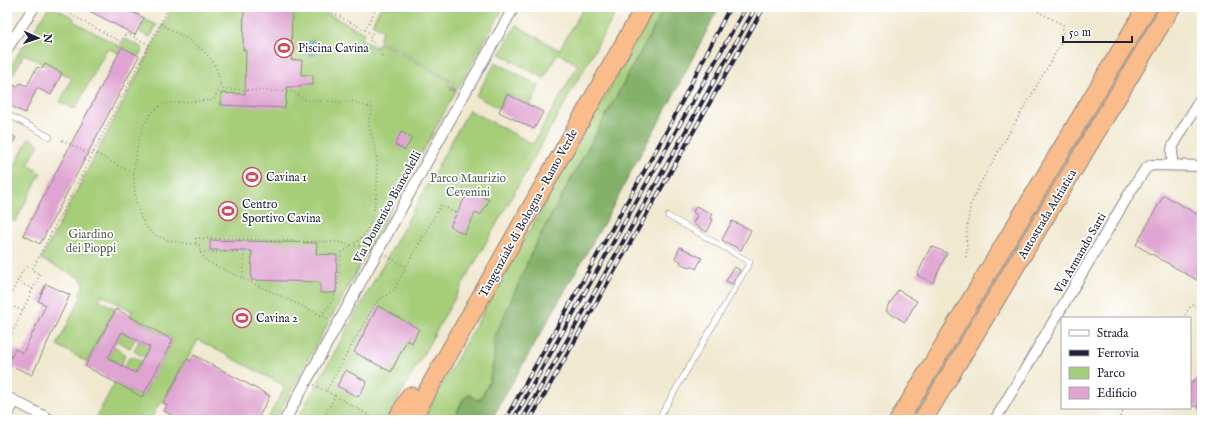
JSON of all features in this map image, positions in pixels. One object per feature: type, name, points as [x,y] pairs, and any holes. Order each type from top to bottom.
[{"type":"highway","name":"Tangenziale di Bologna - Ramo Verde","points":[[397,420],[630,7]]},
{"type":"highway","name":"Tangenziale di Bologna - Ramo Verde","points":[[411,420],[644,7]]},
{"type":"highway","name":"Autostrada Adriatica","points":[[899,420],[1147,7]]},
{"type":"highway","name":"Autostrada Adriatica","points":[[923,420],[1171,7]]},
{"type":"street","points":[[7,48],[34,7]]},
{"type":"street","name":"Via Domenico Biancolelli","points":[[285,420],[462,98],[514,7]]},
{"type":"street","points":[[1172,165],[1173,146],[1202,96]]},
{"type":"street","name":"Via Armando Sarti","points":[[995,420],[1132,188],[1146,168],[1152,165],[1202,166]]},
{"type":"street","points":[[7,416],[11,399],[51,420]]},
{"type":"lane","points":[[7,114],[50,137]]},
{"type":"lane","points":[[658,420],[750,262],[668,216]]},
{"type":"path","points":[[57,7],[121,42],[126,33],[150,45]]},
{"type":"path","points":[[32,270],[169,7]]},
{"type":"path","points":[[322,7],[372,34],[369,40],[378,45],[381,49],[382,57]]},
{"type":"path","points":[[365,30],[377,7]]},
{"type":"path","points":[[966,258],[966,237],[970,206],[981,182],[1062,42],[1062,25],[1030,7]]},
{"type":"path","points":[[161,24],[194,44],[212,59],[218,72],[220,89],[213,100],[168,103],[161,105],[150,116],[142,133],[136,156],[134,172],[138,208],[145,225],[157,236],[177,242],[196,244]]},
{"type":"path","points":[[220,89],[294,92],[303,99],[307,100],[352,101],[373,109],[369,121],[376,148],[378,181],[372,217],[359,240],[342,253],[340,257],[338,284],[335,297],[320,315]]},
{"type":"path","points":[[368,107],[372,101]]},
{"type":"path","points":[[62,140],[91,155]]},
{"type":"path","points":[[93,152],[127,170],[134,172]]},
{"type":"path","points":[[326,391],[376,302],[394,290],[441,205],[456,213]]},
{"type":"path","points":[[331,320],[206,261],[200,252],[199,245],[196,244],[196,238],[338,242],[371,248]]},
{"type":"path","points":[[200,252],[244,252],[242,278]]},
{"type":"path","points":[[385,256],[406,267]]},
{"type":"path","points":[[7,344],[23,312],[40,274],[25,266],[7,304],[23,312]]},
{"type":"path","points":[[17,281],[33,288]]},
{"type":"path","points":[[1184,317],[1189,308],[1194,304],[1199,304],[1202,306]]},
{"type":"path","points":[[7,326],[14,330]]},
{"type":"path","points":[[314,384],[372,417]]},
{"type":"path","points":[[322,420],[335,396]]},
{"type":"path","points":[[1118,420],[1124,409]]},
{"type":"green space","points":[[49,7],[53,7],[74,18],[73,21],[121,47],[125,39],[143,48],[139,56],[122,48],[118,53],[107,49],[75,109],[60,102],[72,78],[24,54],[13,75],[7,71]]},
{"type":"green space","points":[[123,7],[141,7],[137,14]]},
{"type":"green space","name":"Centro Sportivo Cavina","points":[[173,7],[315,7],[364,33],[361,39],[376,48],[380,42],[451,82],[449,87],[456,91],[275,420],[267,420],[284,389],[283,385],[198,340],[163,403],[160,402],[150,420],[95,420],[115,382],[142,397],[173,340],[130,316],[132,311],[102,295],[99,300],[116,309],[87,362],[57,345],[81,297],[79,295],[83,282],[80,278],[41,259]]},
{"type":"green space","points":[[381,7],[504,7],[457,90],[451,87],[454,82],[379,39],[383,30],[372,24]]},
{"type":"green space","name":"Parco Maurizio Cevenini","points":[[579,7],[619,7],[386,420],[297,420],[469,110],[533,144],[578,65],[558,53],[544,78],[500,54],[516,25],[559,50],[583,9]]},
{"type":"green space","points":[[656,7],[665,7],[535,245],[495,339],[494,360],[489,382],[480,400],[463,398],[456,415],[452,420],[422,420]]},
{"type":"green space","points":[[665,7],[719,7],[670,102],[610,212],[491,420],[452,420],[469,394],[477,400],[480,400],[489,382],[494,360],[494,339],[535,245]]},
{"type":"green space","points":[[146,20],[157,25],[150,37],[141,33],[140,31]]},
{"type":"green space","points":[[496,62],[539,86],[530,106],[507,94],[500,109],[476,96]]},
{"type":"green space","points":[[29,138],[39,144],[28,165],[41,173],[15,222],[7,218],[7,181]]},
{"type":"green space","points":[[122,332],[135,339],[130,348],[117,341]]},
{"type":"green space","points":[[139,341],[150,347],[144,357],[134,351]]},
{"type":"green space","points":[[114,346],[124,353],[124,358],[121,365],[108,358]]},
{"type":"green space","points":[[133,357],[142,361],[135,373],[124,367],[129,358]]},
{"type":"water","points":[[309,41],[315,41],[319,45],[319,51],[315,55],[309,55],[305,51],[305,45]]},
{"type":"building","points":[[82,7],[123,7],[144,18],[135,35]]},
{"type":"building","name":"Piscina Cavina","points":[[244,7],[292,7],[291,60],[302,60],[301,75],[313,75],[313,85],[287,87],[285,108],[221,105],[221,93],[245,94],[246,50],[243,50]]},
{"type":"building","points":[[122,47],[139,56],[40,244],[23,235]]},
{"type":"building","points":[[45,64],[62,73],[51,95],[37,88],[25,113],[7,104],[7,95],[12,85],[18,87],[20,83],[27,86],[37,67],[42,69]]},
{"type":"building","points":[[507,94],[543,112],[534,129],[499,112]]},
{"type":"building","points":[[7,132],[16,138],[7,151]]},
{"type":"building","points":[[401,132],[412,138],[405,150],[395,145]]},
{"type":"building","points":[[469,190],[489,200],[481,215],[476,212],[464,234],[450,226]]},
{"type":"building","points":[[1164,195],[1202,217],[1202,283],[1136,245]]},
{"type":"building","points":[[696,206],[712,214],[710,219],[713,220],[707,232],[693,224],[697,215],[693,212]]},
{"type":"building","points":[[732,221],[751,230],[741,250],[722,240]]},
{"type":"building","points":[[210,240],[317,243],[316,254],[337,255],[336,293],[320,293],[320,283],[317,282],[251,280],[252,251],[210,250]]},
{"type":"building","points":[[931,246],[947,253],[933,283],[917,275]]},
{"type":"building","points":[[680,247],[702,258],[696,269],[680,263],[681,261],[675,258]]},
{"type":"building","points":[[734,267],[740,270],[732,284],[726,281]]},
{"type":"building","points":[[46,284],[70,295],[32,375],[8,364],[15,349],[23,353],[46,305],[38,301]]},
{"type":"building","points":[[898,290],[917,301],[905,322],[886,311]]},
{"type":"building","points":[[378,306],[419,329],[412,343],[407,340],[391,372],[354,352]]},
{"type":"building","points":[[116,309],[173,340],[142,397],[85,366]],"holes":[[[122,332],[150,347],[135,373],[108,358]]]},
{"type":"building","points":[[194,355],[270,396],[257,420],[181,420],[164,411],[167,405],[163,403],[187,359],[191,361]]},
{"type":"building","points":[[346,370],[367,382],[358,397],[337,386]]},
{"type":"building","points":[[1202,377],[1202,416],[1197,405],[1194,407],[1191,401],[1191,382]]},
{"type":"railway","points":[[505,420],[669,127],[730,7]]},
{"type":"railway","points":[[513,420],[746,7]]},
{"type":"railway","points":[[522,420],[756,7]]},
{"type":"railway","points":[[530,420],[764,7]]},
{"type":"place","name":"Piscina Cavina","points":[[284,48]]},
{"type":"place","name":"Cavina 1","points":[[252,177]]},
{"type":"place","name":"Centro Sportivo Cavina","points":[[228,211]]},
{"type":"place","name":"Cavina 2","points":[[242,318]]},
{"type":"park label","name":"Giardino dei Pioppi","points":[[91,241]]}]
